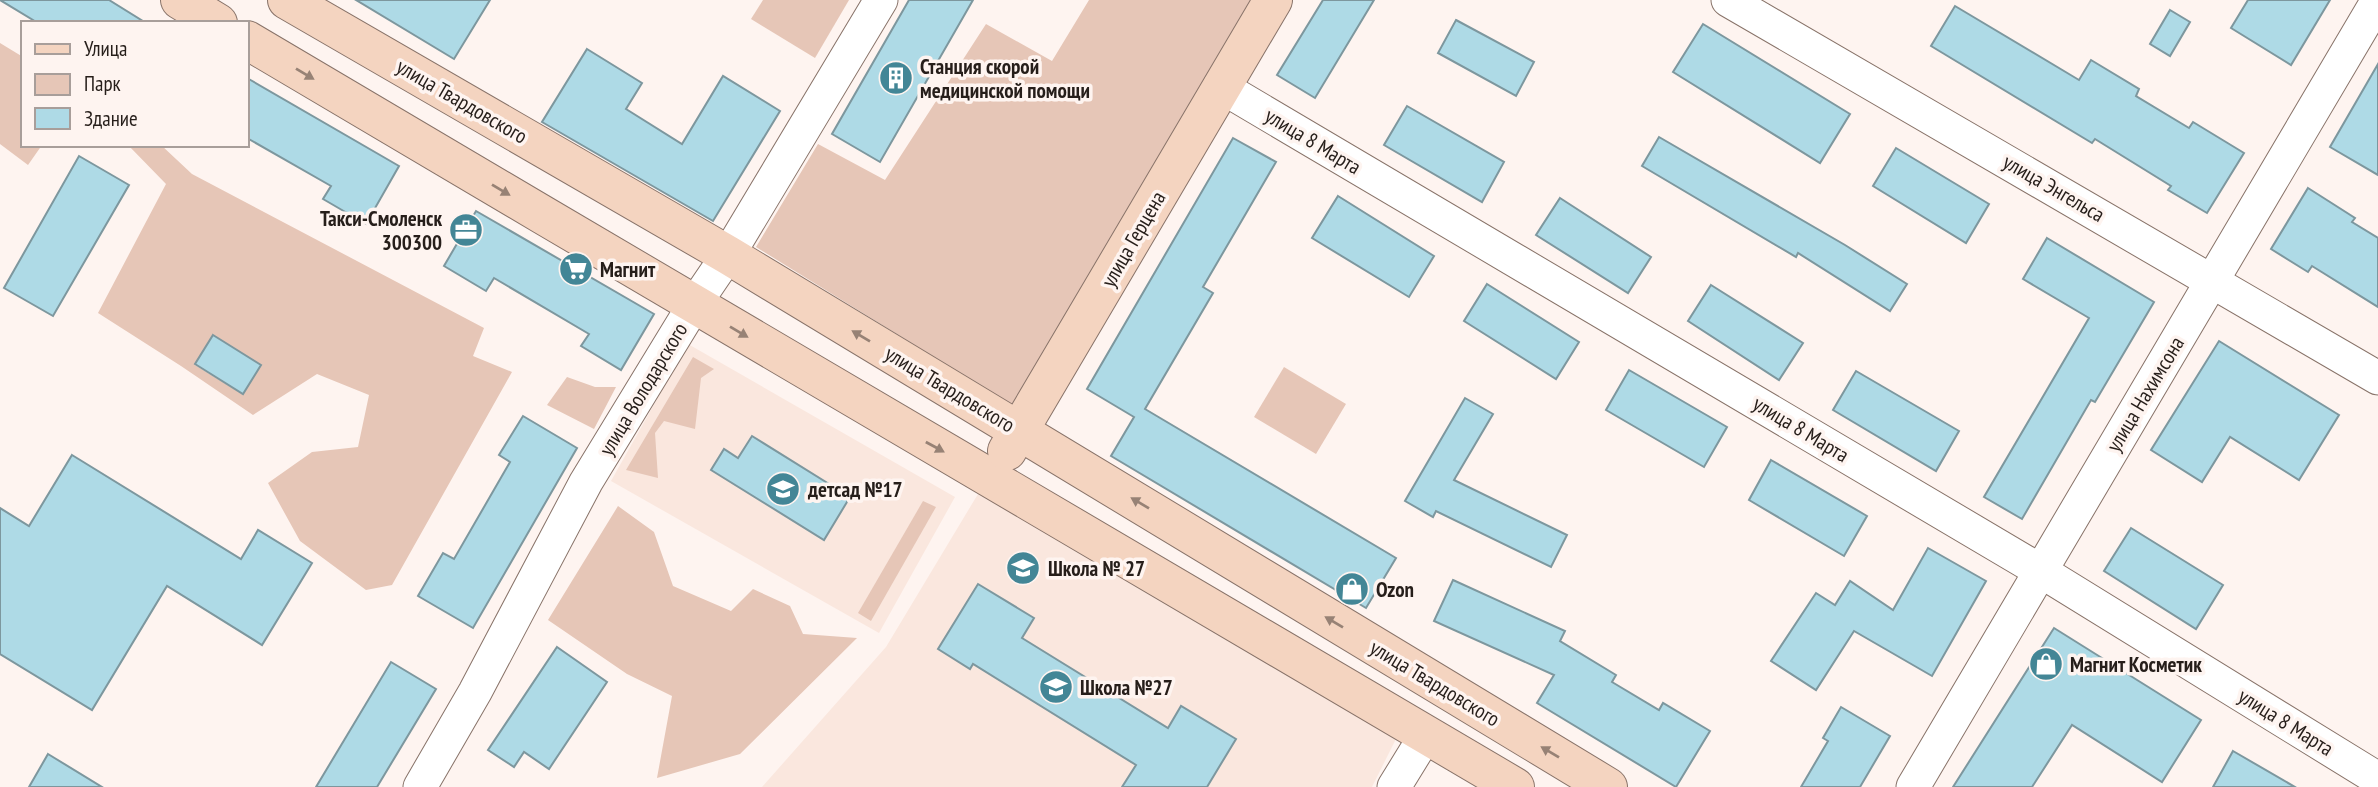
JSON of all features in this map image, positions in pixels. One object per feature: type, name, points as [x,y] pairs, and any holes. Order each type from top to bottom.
[{"type":"street","points":[[180,0],[227,21]]},
{"type":"street","name":"улица Твардовского","points":[[287,0],[728,255],[1608,787]]},
{"type":"street","name":"улица Володарского","points":[[420,787],[475,692],[586,482],[694,305],[728,255],[881,0]]},
{"type":"street","name":"улица Герцена","points":[[990,476],[1020,431],[1139,230],[1220,86],[1273,0]]},
{"type":"street","name":"улица Энгельса","points":[[1728,0],[2378,378]]},
{"type":"street","name":"улица Нахимсона","points":[[1913,787],[2378,0]]},
{"type":"street","points":[[248,34],[694,305],[916,436],[990,476],[1515,787]]},
{"type":"street","name":"улица 8 Марта","points":[[1220,86],[2039,570],[2378,779]]},
{"type":"street","points":[[1394,787],[1426,735]]},
{"type":"shaded area","name":"детсад №17","points":[[688,344],[955,497],[879,633],[611,481]]},
{"type":"shaded area","name":"Школа № 27","points":[[981,489],[1397,737],[1372,787],[762,787],[886,647]]},
{"type":"green space","points":[[763,0],[849,0],[815,58],[751,19]]},
{"type":"green space","points":[[1089,0],[1257,0],[1023,412],[756,247],[818,144],[885,180],[986,24],[1052,61]]},
{"type":"green space","points":[[0,43],[21,56],[21,147],[41,147],[28,165],[0,144]]},
{"type":"green space","points":[[130,147],[163,147],[192,174],[484,328],[473,356],[512,372],[392,585],[366,590],[300,541],[268,483],[312,452],[358,447],[369,395],[317,374],[253,415],[98,313],[166,184]],"holes":[[[213,336],[242,394],[195,365]]]},
{"type":"green space","points":[[693,357],[714,369],[701,378],[695,429],[664,421],[655,433],[658,478],[626,470]]},
{"type":"green space","points":[[1284,367],[1346,404],[1316,454],[1254,417]]},
{"type":"green space","points":[[567,377],[595,387],[616,387],[594,429],[547,405]]},
{"type":"green space","points":[[923,501],[936,507],[871,621],[858,613]]},
{"type":"green space","points":[[618,506],[654,532],[673,586],[731,611],[753,589],[790,606],[803,634],[857,638],[740,754],[657,778],[672,696],[627,674],[548,620]]},
{"type":"building","points":[[0,0],[109,0],[143,21],[35,21]]},
{"type":"building","points":[[356,0],[490,0],[454,59]]},
{"type":"building","name":"Станция скорой медицинской помощи","points":[[909,0],[973,0],[880,162],[832,134]]},
{"type":"building","points":[[1323,0],[1374,0],[1315,98],[1277,75]]},
{"type":"building","points":[[2248,0],[2330,0],[2291,65],[2231,28]]},
{"type":"building","points":[[1955,6],[2079,80],[2091,60],[2139,89],[2136,96],[2189,128],[2193,122],[2244,153],[2207,213],[2168,190],[2171,186],[2095,139],[2092,143],[1931,46]]},
{"type":"building","points":[[2170,10],[2190,22],[2170,56],[2150,44]]},
{"type":"building","points":[[1456,20],[1534,62],[1516,96],[1438,53]]},
{"type":"building","points":[[1703,24],[1850,114],[1820,163],[1673,72]]},
{"type":"building","points":[[587,49],[642,83],[626,109],[682,144],[723,76],[780,111],[713,221],[542,122]]},
{"type":"building","points":[[2378,64],[2378,175],[2330,147]]},
{"type":"building","points":[[248,79],[399,166],[366,224],[323,199],[331,186],[248,139]]},
{"type":"building","points":[[1407,106],[1504,162],[1482,202],[1384,145]]},
{"type":"building","points":[[1659,137],[1907,284],[1890,311],[1798,253],[1796,257],[1642,166]]},
{"type":"building","points":[[1233,138],[1276,162],[1203,287],[1213,293],[1145,409],[1396,558],[1366,608],[1111,456],[1134,417],[1087,389]]},
{"type":"building","points":[[1896,148],[1989,204],[1966,243],[1873,186]]},
{"type":"building","points":[[79,156],[129,185],[53,316],[4,288]]},
{"type":"building","points":[[2308,188],[2355,218],[2352,222],[2378,238],[2378,307],[2312,266],[2308,272],[2271,249]]},
{"type":"building","points":[[1338,196],[1434,256],[1409,297],[1312,238]]},
{"type":"building","points":[[1560,198],[1651,257],[1628,293],[1536,235]]},
{"type":"building","points":[[476,211],[654,314],[621,370],[581,346],[589,334],[494,278],[486,291],[444,266]]},
{"type":"building","points":[[2047,238],[2154,302],[2095,402],[2091,400],[2022,519],[1984,497],[2089,318],[2023,279]]},
{"type":"building","points":[[1487,284],[1579,342],[1556,379],[1464,321]]},
{"type":"building","points":[[1711,285],[1803,343],[1779,380],[1688,321]]},
{"type":"building","points":[[213,335],[261,365],[243,394],[195,364]]},
{"type":"building","points":[[2219,341],[2339,415],[2299,480],[2230,437],[2202,482],[2151,450]]},
{"type":"building","points":[[1629,370],[1727,427],[1704,467],[1606,410]]},
{"type":"building","points":[[1856,371],[1959,431],[1936,471],[1833,410]]},
{"type":"building","points":[[1465,398],[1493,414],[1454,480],[1567,535],[1551,567],[1436,511],[1433,517],[1405,501]]},
{"type":"building","points":[[523,416],[577,448],[473,628],[418,596],[443,553],[454,559],[510,462],[499,455]]},
{"type":"building","points":[[752,436],[850,497],[824,540],[711,470],[724,449],[738,458]]},
{"type":"building","points":[[72,455],[241,559],[258,530],[312,563],[262,645],[167,586],[92,710],[0,654],[0,508],[29,526]]},
{"type":"building","points":[[1771,460],[1867,516],[1844,556],[1749,500]]},
{"type":"building","points":[[2131,528],[2223,585],[2196,629],[2104,571]]},
{"type":"building","points":[[1928,548],[1986,581],[1932,676],[1854,631],[1816,690],[1771,661],[1816,593],[1835,605],[1850,581],[1893,610]]},
{"type":"building","points":[[1453,580],[1565,631],[1560,641],[1616,675],[1612,682],[1659,710],[1663,703],[1710,731],[1676,787],[1537,703],[1554,675],[1434,621]]},
{"type":"building","name":"Школа №27","points":[[978,584],[1034,618],[1022,638],[1168,728],[1181,706],[1236,739],[1207,787],[1122,787],[1136,765],[973,664],[970,669],[938,649]]},
{"type":"building","points":[[2054,628],[2201,720],[2162,782],[2072,725],[2032,787],[1953,787]]},
{"type":"building","points":[[557,647],[607,682],[549,769],[524,752],[514,767],[488,750]]},
{"type":"building","points":[[391,662],[436,689],[377,787],[316,787]]},
{"type":"building","points":[[1841,707],[1890,736],[1860,787],[1801,787],[1828,741],[1823,738]]},
{"type":"building","points":[[2233,751],[2295,787],[2213,787]]},
{"type":"building","points":[[48,754],[102,787],[29,787]]},
{"type":"place","name":"Станция скорой медицинской помощи","points":[[896,78]]},
{"type":"place","name":"Такси-Смоленск 300300","points":[[466,230]]},
{"type":"place","name":"Магнит","points":[[576,269]]},
{"type":"place","name":"детсад №17","points":[[783,489]]},
{"type":"place","name":"Школа № 27","points":[[1023,568]]},
{"type":"place","name":"Ozon","points":[[1352,589]]},
{"type":"place","name":"Магнит Косметик","points":[[2046,664]]},
{"type":"place","name":"Школа №27","points":[[1056,687]]}]
